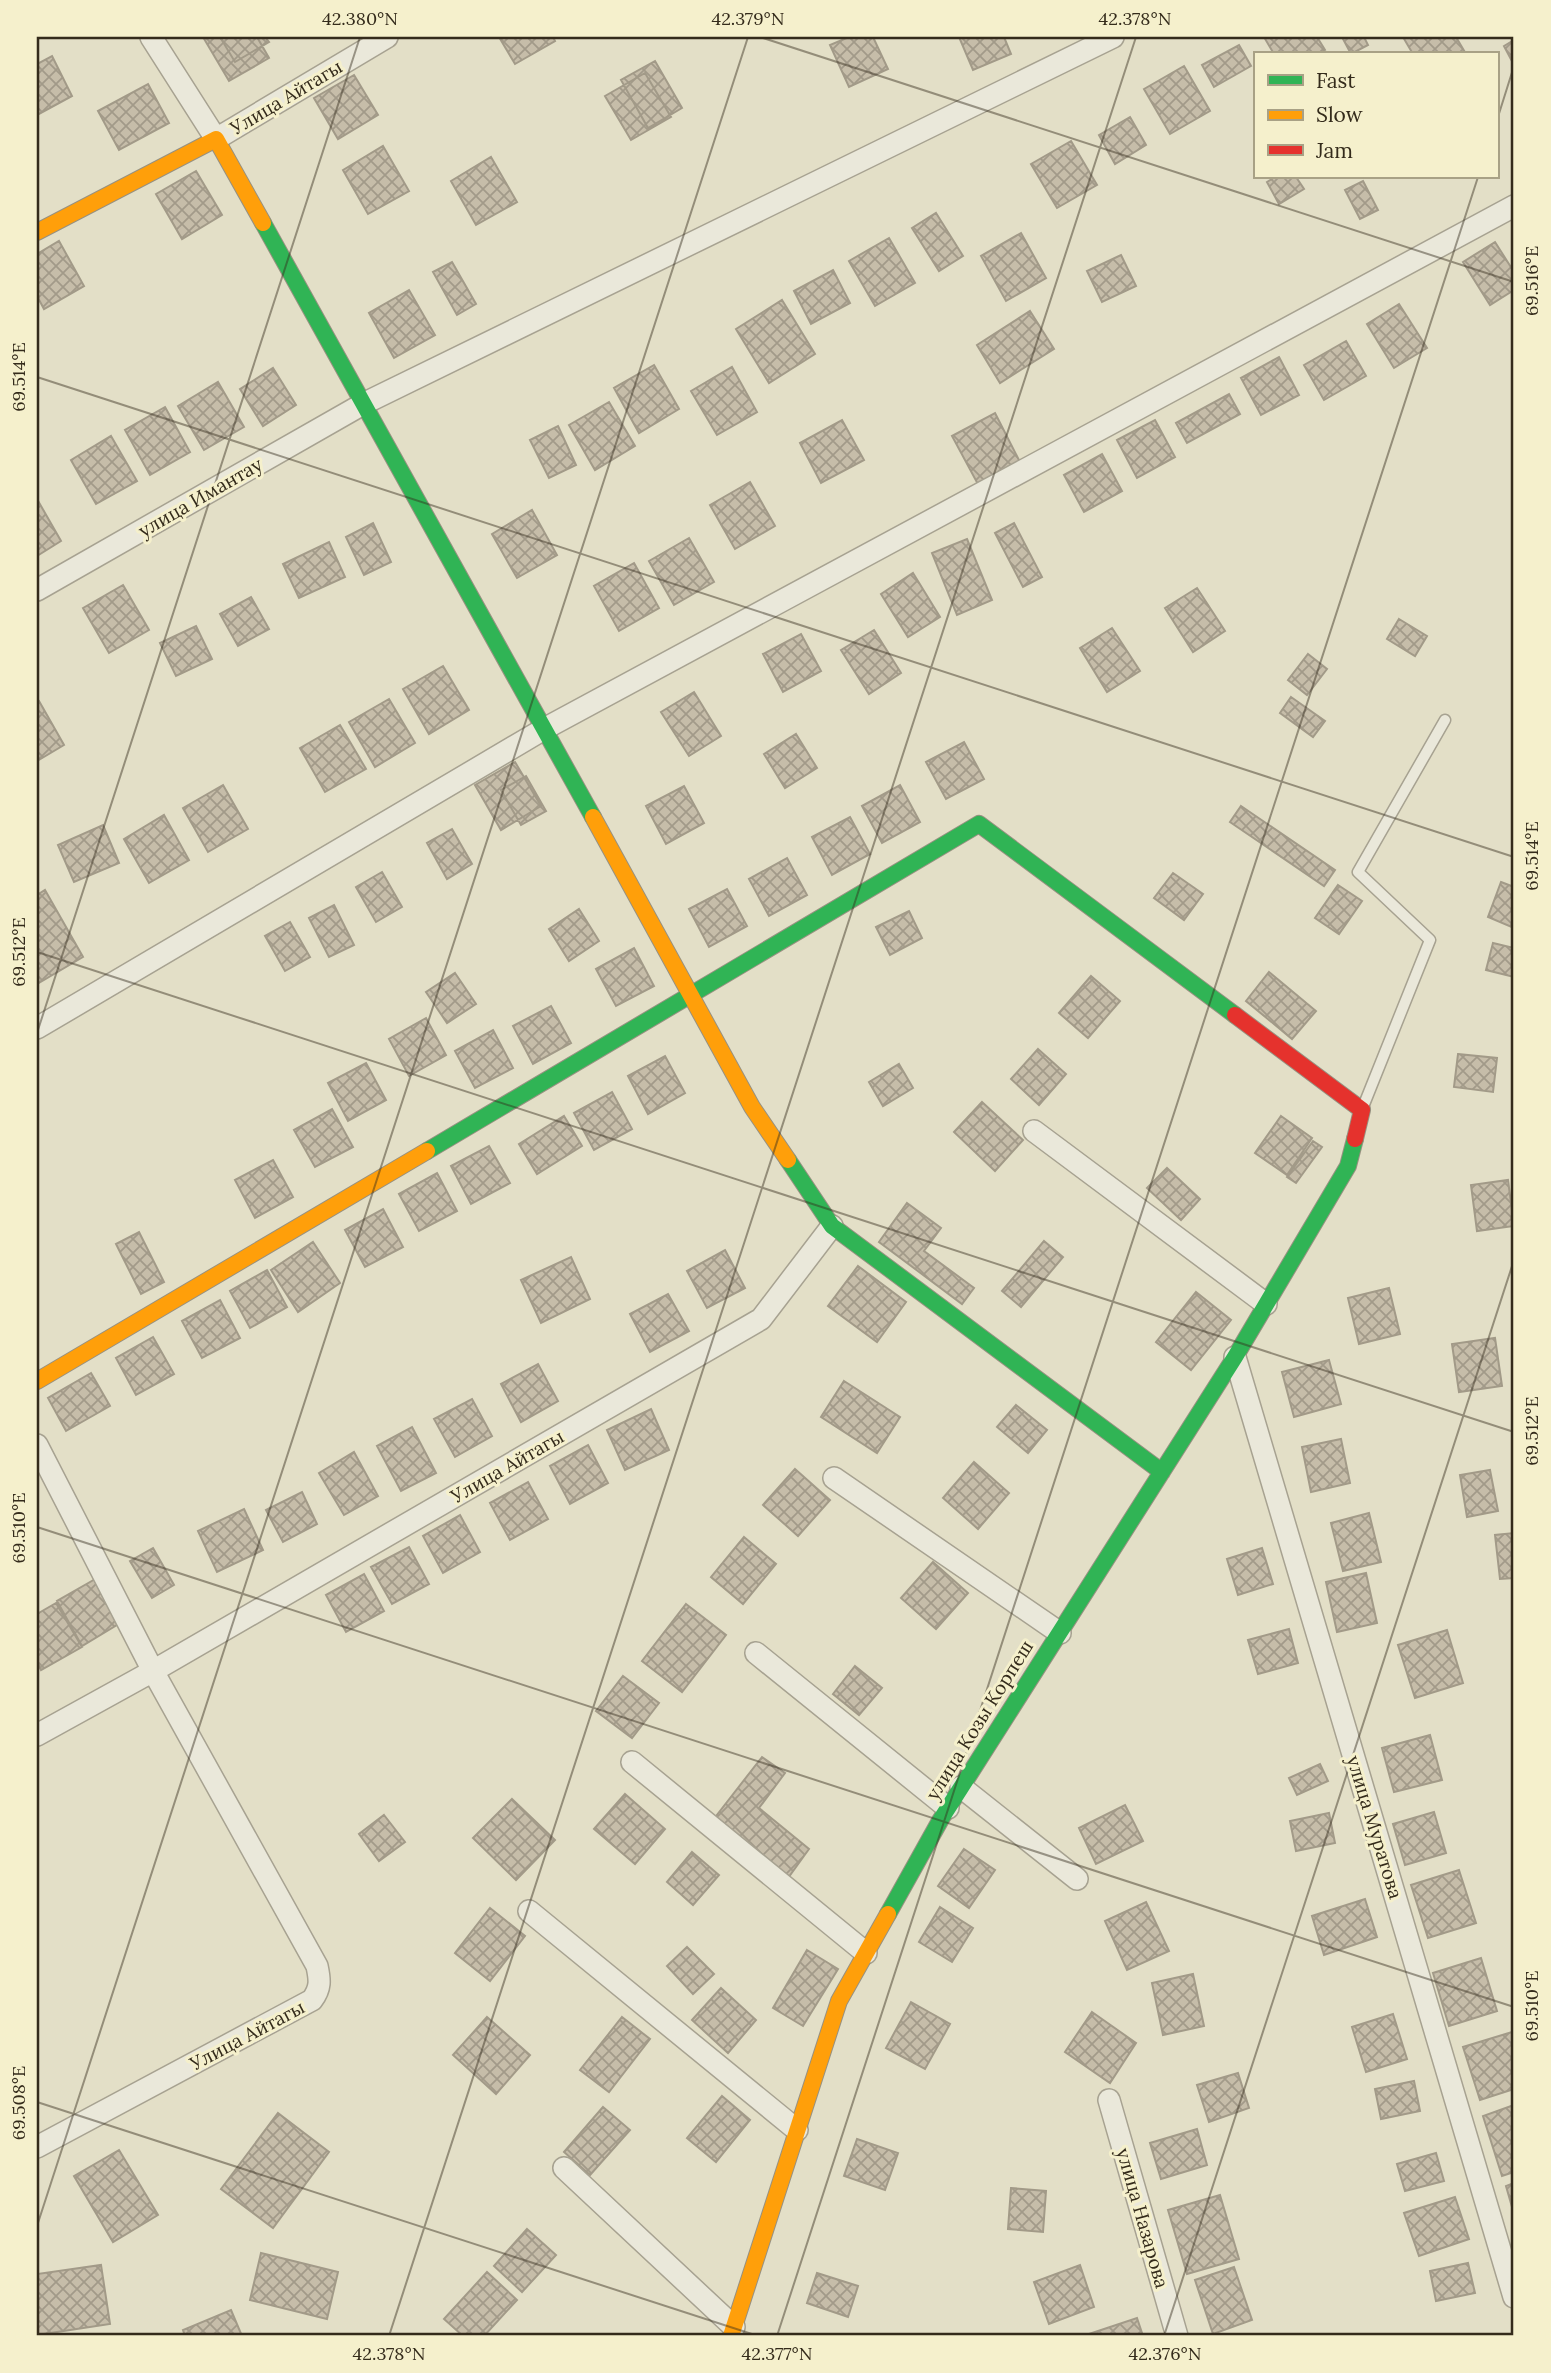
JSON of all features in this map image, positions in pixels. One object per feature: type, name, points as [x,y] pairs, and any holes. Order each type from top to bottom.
[{"type":"street","name":"Улица Айтагы","points":[[151,37],[216,139],[387,37]]},
{"type":"street","name":"улица Имантау","points":[[37,590],[363,404],[1113,37]]},
{"type":"street","points":[[37,232],[216,139],[752,1107],[832,1226],[1162,1472]]},
{"type":"street","points":[[37,1028],[544,729],[1514,206]]},
{"type":"street","points":[[37,1381],[979,824],[1362,1110]]},
{"type":"street","name":"улица Козы Корпеш","points":[[733,2331],[839,2001],[948,1808],[1235,1357],[1349,1166],[1362,1110]]},
{"type":"street","points":[[1034,1131],[1266,1304]]},
{"type":"street","name":"Улица Айтагы","points":[[37,1735],[153,1671],[761,1319],[832,1226]]},
{"type":"street","name":"улица Муратова","points":[[1235,1357],[1514,2297]]},
{"type":"street","name":"Улица Айтагы","points":[[37,1445],[153,1671],[317,1965],[320,1979],[319,1991],[312,2000],[37,2147]]},
{"type":"street","points":[[834,1478],[1059,1633]]},
{"type":"street","points":[[756,1653],[948,1808]]},
{"type":"street","points":[[632,1762],[866,1953]]},
{"type":"street","points":[[961,1787],[1077,1879]]},
{"type":"street","points":[[529,1911],[797,2130]]},
{"type":"street","name":"улица Назарова","points":[[1109,2100],[1177,2336]]},
{"type":"street","points":[[564,2168],[733,2331]]},
{"type":"lane","points":[[1362,1110],[1430,940],[1358,872],[1445,720]]},
{"type":"building","points":[[203,37],[257,37],[269,58],[229,81]]},
{"type":"building","points":[[220,37],[265,37],[269,42],[235,62]]},
{"type":"building","points":[[499,37],[553,37],[555,41],[515,64]]},
{"type":"building","points":[[849,37],[873,37],[888,69],[849,87],[830,45]]},
{"type":"building","points":[[959,37],[1004,37],[1011,54],[973,70]]},
{"type":"building","points":[[1264,37],[1317,37],[1325,50],[1322,52],[1273,52]]},
{"type":"building","points":[[1342,37],[1364,37],[1368,45],[1350,52]]},
{"type":"building","points":[[1403,37],[1456,37],[1465,52],[1412,52]]},
{"type":"building","points":[[1514,40],[1514,65],[1504,46]]},
{"type":"building","points":[[1239,45],[1251,66],[1214,87],[1202,65]]},
{"type":"building","points":[[52,56],[72,96],[37,115],[37,64]]},
{"type":"building","points":[[655,61],[682,108],[648,128],[621,80]]},
{"type":"building","points":[[1184,66],[1210,111],[1170,134],[1144,89]]},
{"type":"building","points":[[645,73],[671,117],[631,140],[605,96]]},
{"type":"building","points":[[354,75],[378,115],[338,139],[314,98]]},
{"type":"building","points":[[148,84],[169,123],[119,150],[98,111]]},
{"type":"building","points":[[1130,117],[1146,145],[1115,164],[1099,135]]},
{"type":"building","points":[[1071,141],[1097,185],[1057,208],[1031,164]]},
{"type":"building","points":[[383,146],[409,191],[368,214],[343,170]]},
{"type":"building","points":[[491,157],[517,202],[476,225],[451,181]]},
{"type":"building","points":[[196,171],[222,215],[182,239],[156,194]]},
{"type":"building","points":[[1273,178],[1297,178],[1304,189],[1279,204],[1267,182]]},
{"type":"building","points":[[1363,181],[1378,210],[1360,219],[1345,190]]},
{"type":"building","points":[[936,213],[963,256],[939,271],[912,228]]},
{"type":"building","points":[[1021,233],[1046,278],[1006,301],[981,256]]},
{"type":"building","points":[[889,238],[915,283],[875,306],[849,261]]},
{"type":"building","points":[[59,241],[84,286],[44,309],[37,296],[37,254]]},
{"type":"building","points":[[1495,242],[1514,272],[1514,290],[1490,305],[1463,262]]},
{"type":"building","points":[[1121,255],[1136,286],[1102,302],[1087,271]]},
{"type":"building","points":[[452,262],[476,304],[457,315],[433,272]]},
{"type":"building","points":[[833,270],[850,303],[811,324],[794,291]]},
{"type":"building","points":[[409,290],[435,335],[394,358],[369,313]]},
{"type":"building","points":[[782,300],[815,354],[769,383],[736,329]]},
{"type":"building","points":[[1399,304],[1427,348],[1394,368],[1367,324]]},
{"type":"building","points":[[1030,311],[1054,349],[1000,383],[977,345]]},
{"type":"building","points":[[1346,341],[1366,376],[1324,400],[1304,365]]},
{"type":"building","points":[[1279,357],[1299,395],[1261,415],[1241,378]]},
{"type":"building","points":[[654,365],[679,409],[639,433],[614,388]]},
{"type":"building","points":[[732,367],[757,412],[717,435],[691,391]]},
{"type":"building","points":[[273,368],[296,405],[263,426],[240,389]]},
{"type":"building","points":[[218,382],[244,427],[204,450],[178,406]]},
{"type":"building","points":[[1229,394],[1240,414],[1187,443],[1176,423]]},
{"type":"building","points":[[609,402],[635,446],[595,470],[569,425]]},
{"type":"building","points":[[165,407],[190,452],[150,475],[125,430]]},
{"type":"building","points":[[995,413],[1022,466],[980,488],[952,436]]},
{"type":"building","points":[[842,420],[864,460],[821,483],[800,443]]},
{"type":"building","points":[[1155,420],[1175,457],[1137,478],[1117,440]]},
{"type":"building","points":[[558,426],[576,465],[549,478],[530,440]]},
{"type":"building","points":[[111,436],[137,481],[96,504],[71,460]]},
{"type":"building","points":[[1102,454],[1122,491],[1084,512],[1064,475]]},
{"type":"building","points":[[750,482],[775,526],[735,549],[710,505]]},
{"type":"building","points":[[37,499],[61,541],[37,556]]},
{"type":"building","points":[[532,510],[557,555],[517,578],[492,534]]},
{"type":"building","points":[[373,523],[391,562],[364,575],[346,537]]},
{"type":"building","points":[[1014,523],[1042,577],[1023,587],[995,533]]},
{"type":"building","points":[[689,538],[714,582],[674,605],[649,561]]},
{"type":"building","points":[[967,539],[992,600],[957,615],[932,553]]},
{"type":"building","points":[[329,542],[345,577],[299,598],[283,564]]},
{"type":"building","points":[[634,563],[659,608],[619,631],[594,586]]},
{"type":"building","points":[[913,573],[940,617],[908,637],[881,594]]},
{"type":"building","points":[[123,585],[149,630],[109,653],[83,608]]},
{"type":"building","points":[[1197,588],[1225,631],[1193,652],[1165,608]]},
{"type":"building","points":[[251,597],[269,629],[238,646],[220,614]]},
{"type":"building","points":[[1399,619],[1427,636],[1415,656],[1387,639]]},
{"type":"building","points":[[196,626],[212,659],[176,676],[160,643]]},
{"type":"building","points":[[1112,628],[1140,671],[1107,692],[1080,648]]},
{"type":"building","points":[[874,630],[901,673],[869,694],[841,650]]},
{"type":"building","points":[[801,634],[821,671],[783,692],[763,654]]},
{"type":"building","points":[[1308,654],[1327,669],[1307,695],[1288,680]]},
{"type":"building","points":[[443,666],[469,710],[429,734],[403,689]]},
{"type":"building","points":[[694,692],[721,736],[689,756],[661,712]]},
{"type":"building","points":[[1291,697],[1325,721],[1313,737],[1280,713]]},
{"type":"building","points":[[389,699],[415,743],[375,767],[349,722]]},
{"type":"building","points":[[39,701],[64,745],[37,761],[37,702]]},
{"type":"building","points":[[340,725],[366,769],[325,792],[300,748]]},
{"type":"building","points":[[796,734],[817,768],[785,788],[764,754]]},
{"type":"building","points":[[964,742],[984,779],[946,799],[926,762]]},
{"type":"building","points":[[515,762],[541,806],[501,830],[475,785]]},
{"type":"building","points":[[526,776],[546,811],[521,825],[501,790]]},
{"type":"building","points":[[223,785],[248,829],[208,852],[183,808]]},
{"type":"building","points":[[900,785],[920,822],[882,843],[862,806]]},
{"type":"building","points":[[684,786],[704,823],[666,844],[646,806]]},
{"type":"building","points":[[1241,806],[1335,870],[1324,886],[1230,822]]},
{"type":"building","points":[[164,815],[189,860],[149,883],[124,839]]},
{"type":"building","points":[[850,817],[870,854],[832,875],[812,837]]},
{"type":"building","points":[[103,825],[119,863],[74,882],[58,845]]},
{"type":"building","points":[[452,829],[472,864],[447,879],[427,843]]},
{"type":"building","points":[[787,858],[807,895],[769,916],[749,879]]},
{"type":"building","points":[[382,872],[402,907],[376,922],[356,887]]},
{"type":"building","points":[[1173,873],[1203,894],[1184,920],[1154,898]]},
{"type":"building","points":[[1501,882],[1514,887],[1514,928],[1488,917]]},
{"type":"building","points":[[1338,885],[1362,901],[1339,934],[1315,918]]},
{"type":"building","points":[[727,889],[747,926],[709,947],[689,909]]},
{"type":"building","points":[[45,890],[83,957],[37,984],[37,895]]},
{"type":"building","points":[[334,905],[354,945],[329,957],[309,918]]},
{"type":"building","points":[[579,909],[599,941],[569,961],[549,929]]},
{"type":"building","points":[[909,911],[922,938],[890,955],[876,927]]},
{"type":"building","points":[[290,922],[310,957],[285,971],[265,936]]},
{"type":"building","points":[[1493,943],[1514,948],[1514,977],[1486,970]]},
{"type":"building","points":[[634,948],[654,986],[616,1006],[596,969]]},
{"type":"building","points":[[1269,972],[1316,1011],[1292,1039],[1246,1001]]},
{"type":"building","points":[[455,973],[476,1004],[447,1023],[426,992]]},
{"type":"building","points":[[1091,976],[1120,1001],[1088,1038],[1059,1013]]},
{"type":"building","points":[[551,1006],[571,1043],[533,1064],[513,1026]]},
{"type":"building","points":[[426,1018],[446,1055],[409,1076],[389,1039]]},
{"type":"building","points":[[493,1030],[513,1068],[475,1088],[455,1051]]},
{"type":"building","points":[[1038,1049],[1066,1074],[1039,1105],[1011,1079]]},
{"type":"building","points":[[1458,1054],[1497,1058],[1493,1092],[1454,1087]]},
{"type":"building","points":[[665,1056],[685,1093],[648,1114],[628,1076]]},
{"type":"building","points":[[366,1063],[386,1100],[348,1121],[328,1083]]},
{"type":"building","points":[[899,1064],[913,1088],[883,1106],[869,1082]]},
{"type":"building","points":[[612,1092],[632,1129],[594,1150],[574,1113]]},
{"type":"building","points":[[982,1102],[1023,1140],[995,1171],[954,1132]]},
{"type":"building","points":[[332,1109],[353,1147],[315,1167],[294,1130]]},
{"type":"building","points":[[564,1116],[582,1146],[537,1174],[519,1144]]},
{"type":"building","points":[[1281,1116],[1312,1138],[1287,1175],[1255,1153]]},
{"type":"building","points":[[1313,1141],[1322,1147],[1296,1183],[1287,1177]]},
{"type":"building","points":[[489,1146],[510,1183],[471,1204],[451,1166]]},
{"type":"building","points":[[273,1160],[293,1197],[255,1218],[235,1180]]},
{"type":"building","points":[[1167,1168],[1200,1199],[1181,1220],[1147,1188]]},
{"type":"building","points":[[437,1173],[457,1211],[419,1231],[399,1194]]},
{"type":"building","points":[[1508,1180],[1514,1226],[1477,1231],[1471,1185]]},
{"type":"building","points":[[907,1203],[941,1228],[924,1251],[974,1288],[962,1304],[879,1242]]},
{"type":"building","points":[[383,1209],[403,1247],[365,1267],[345,1230]]},
{"type":"building","points":[[139,1232],[164,1282],[141,1294],[116,1244]]},
{"type":"building","points":[[1044,1241],[1063,1257],[1021,1307],[1002,1291]]},
{"type":"building","points":[[313,1242],[340,1283],[298,1312],[271,1270]]},
{"type":"building","points":[[725,1250],[745,1288],[707,1308],[687,1271]]},
{"type":"building","points":[[571,1257],[590,1299],[541,1323],[521,1280]]},
{"type":"building","points":[[858,1266],[906,1302],[877,1342],[828,1306]]},
{"type":"building","points":[[267,1270],[287,1307],[250,1328],[230,1291]]},
{"type":"building","points":[[1389,1288],[1400,1334],[1359,1344],[1348,1298]]},
{"type":"building","points":[[1196,1292],[1231,1320],[1191,1370],[1156,1342]]},
{"type":"building","points":[[668,1294],[689,1331],[650,1352],[630,1314]]},
{"type":"building","points":[[220,1300],[240,1338],[202,1358],[182,1321]]},
{"type":"building","points":[[153,1337],[174,1374],[136,1395],[116,1358]]},
{"type":"building","points":[[1495,1338],[1502,1386],[1459,1392],[1452,1344]]},
{"type":"building","points":[[1329,1360],[1341,1404],[1294,1417],[1282,1372]]},
{"type":"building","points":[[538,1364],[558,1401],[521,1422],[501,1384]]},
{"type":"building","points":[[91,1373],[110,1406],[66,1431],[48,1398]]},
{"type":"building","points":[[844,1381],[900,1417],[877,1453],[821,1417]]},
{"type":"building","points":[[472,1399],[492,1436],[455,1457],[434,1419]]},
{"type":"building","points":[[1016,1405],[1047,1430],[1028,1453],[997,1427]]},
{"type":"building","points":[[651,1409],[669,1450],[625,1470],[607,1430]]},
{"type":"building","points":[[412,1427],[436,1473],[401,1491],[377,1446]]},
{"type":"building","points":[[1341,1439],[1350,1483],[1311,1492],[1302,1447]]},
{"type":"building","points":[[588,1445],[608,1483],[570,1504],[550,1466]]},
{"type":"building","points":[[354,1452],[378,1496],[344,1515],[319,1473]]},
{"type":"building","points":[[974,1462],[1009,1493],[978,1529],[943,1498]]},
{"type":"building","points":[[795,1469],[830,1500],[798,1536],[763,1505]]},
{"type":"building","points":[[1490,1470],[1498,1511],[1467,1517],[1460,1475]]},
{"type":"building","points":[[528,1482],[548,1519],[510,1540],[490,1503]]},
{"type":"building","points":[[302,1492],[317,1524],[283,1542],[266,1510]]},
{"type":"building","points":[[244,1509],[263,1550],[217,1572],[198,1531]]},
{"type":"building","points":[[1369,1513],[1381,1562],[1343,1571],[1331,1523]]},
{"type":"building","points":[[460,1515],[480,1552],[443,1573],[423,1536]]},
{"type":"building","points":[[1514,1533],[1514,1578],[1500,1579],[1495,1535]]},
{"type":"building","points":[[744,1537],[776,1564],[743,1604],[711,1577]]},
{"type":"building","points":[[409,1547],[429,1584],[392,1604],[371,1567]]},
{"type":"building","points":[[153,1548],[174,1585],[152,1598],[130,1561]]},
{"type":"building","points":[[1262,1548],[1273,1584],[1238,1595],[1227,1559]]},
{"type":"building","points":[[933,1562],[968,1593],[936,1629],[901,1598]]},
{"type":"building","points":[[1366,1573],[1377,1623],[1337,1632],[1326,1582]]},
{"type":"building","points":[[364,1574],[384,1611],[346,1632],[326,1595]]},
{"type":"building","points":[[97,1578],[122,1622],[82,1646],[57,1601]]},
{"type":"building","points":[[56,1603],[82,1647],[41,1670],[37,1662],[37,1614]]},
{"type":"building","points":[[686,1604],[726,1635],[682,1692],[642,1661]]},
{"type":"building","points":[[1289,1629],[1298,1663],[1258,1674],[1248,1640]]},
{"type":"building","points":[[1447,1630],[1463,1683],[1415,1698],[1398,1645]]},
{"type":"building","points":[[855,1666],[882,1688],[859,1715],[833,1694]]},
{"type":"building","points":[[623,1676],[659,1703],[632,1738],[596,1711]]},
{"type":"building","points":[[1430,1735],[1442,1780],[1394,1792],[1382,1748]]},
{"type":"building","points":[[762,1757],[785,1773],[759,1808],[809,1849],[788,1878],[713,1820]]},
{"type":"building","points":[[1320,1764],[1328,1781],[1297,1795],[1289,1778]]},
{"type":"building","points":[[625,1794],[665,1829],[635,1864],[594,1829]]},
{"type":"building","points":[[512,1799],[555,1840],[516,1880],[473,1838]]},
{"type":"building","points":[[1125,1805],[1143,1841],[1096,1864],[1079,1828]]},
{"type":"building","points":[[1434,1812],[1446,1853],[1405,1865],[1393,1824]]},
{"type":"building","points":[[1329,1813],[1335,1843],[1296,1851],[1290,1821]]},
{"type":"building","points":[[384,1815],[405,1842],[379,1861],[359,1834]]},
{"type":"building","points":[[964,1849],[995,1870],[969,1908],[938,1886]]},
{"type":"building","points":[[692,1852],[719,1875],[693,1905],[667,1882]]},
{"type":"building","points":[[1459,1870],[1476,1923],[1428,1938],[1411,1885]]},
{"type":"building","points":[[1365,1899],[1377,1937],[1324,1955],[1312,1916]]},
{"type":"building","points":[[1146,1902],[1169,1951],[1127,1970],[1105,1921]]},
{"type":"building","points":[[940,1907],[973,1928],[952,1962],[919,1942]]},
{"type":"building","points":[[490,1908],[525,1936],[490,1981],[455,1953]]},
{"type":"building","points":[[687,1947],[714,1974],[693,1994],[667,1966]]},
{"type":"building","points":[[807,1950],[838,1969],[803,2026],[773,2008]]},
{"type":"building","points":[[1481,1958],[1497,2011],[1449,2026],[1433,1973]]},
{"type":"building","points":[[1193,1974],[1204,2026],[1163,2035],[1152,1983]]},
{"type":"building","points":[[721,1988],[756,2020],[728,2053],[692,2020]]},
{"type":"building","points":[[911,2002],[950,2024],[925,2069],[886,2048]]},
{"type":"building","points":[[1092,2012],[1136,2043],[1110,2083],[1065,2052]]},
{"type":"building","points":[[1393,2014],[1407,2059],[1366,2072],[1352,2027]]},
{"type":"building","points":[[487,2017],[530,2055],[496,2094],[453,2055]]},
{"type":"building","points":[[622,2017],[650,2039],[609,2092],[580,2070]]},
{"type":"building","points":[[1512,2032],[1514,2089],[1480,2100],[1463,2047]]},
{"type":"building","points":[[1238,2073],[1249,2108],[1209,2122],[1197,2085]]},
{"type":"building","points":[[1414,2081],[1420,2111],[1381,2119],[1375,2089]]},
{"type":"building","points":[[722,2096],[750,2120],[716,2162],[687,2138]]},
{"type":"building","points":[[1514,2105],[1514,2172],[1502,2176],[1483,2116]]},
{"type":"building","points":[[603,2107],[630,2130],[590,2175],[564,2152]]},
{"type":"building","points":[[278,2113],[329,2152],[273,2228],[221,2189]]},
{"type":"building","points":[[1197,2129],[1207,2165],[1161,2179],[1150,2143]]},
{"type":"building","points":[[857,2139],[898,2153],[885,2190],[844,2176]]},
{"type":"building","points":[[119,2150],[158,2215],[113,2242],[74,2176]]},
{"type":"building","points":[[1436,2153],[1444,2181],[1405,2191],[1397,2164]]},
{"type":"building","points":[[1514,2183],[1514,2214],[1506,2186]]},
{"type":"building","points":[[1011,2188],[1046,2191],[1043,2232],[1008,2229]]},
{"type":"building","points":[[1220,2195],[1239,2259],[1187,2274],[1168,2210]]},
{"type":"building","points":[[1455,2197],[1469,2239],[1419,2256],[1404,2213]]},
{"type":"building","points":[[527,2229],[556,2255],[522,2292],[494,2266]]},
{"type":"building","points":[[261,2253],[338,2272],[327,2319],[250,2300]]},
{"type":"building","points":[[1468,2263],[1475,2293],[1436,2301],[1430,2271]]},
{"type":"building","points":[[101,2265],[110,2324],[37,2335],[37,2274]]},
{"type":"building","points":[[1080,2265],[1094,2307],[1049,2324],[1034,2282]]},
{"type":"building","points":[[1234,2267],[1252,2320],[1213,2334],[1195,2280]]},
{"type":"building","points":[[487,2272],[517,2300],[484,2336],[463,2336],[444,2319]]},
{"type":"building","points":[[817,2273],[858,2286],[848,2317],[807,2303]]},
{"type":"building","points":[[231,2310],[242,2336],[185,2336],[183,2330]]},
{"type":"building","points":[[1137,2318],[1143,2336],[1083,2336]]},
{"type":"traffic: fast","points":[[263,223],[593,817]]},
{"type":"traffic: fast","points":[[427,1151],[979,824],[1235,1015]]},
{"type":"traffic: fast","points":[[888,1914],[941,1819],[1235,1357],[1348,1166],[1355,1139]]},
{"type":"traffic: fast","points":[[788,1160],[832,1226],[1162,1472]]},
{"type":"traffic: slow","points":[[37,232],[216,139],[263,223]]},
{"type":"traffic: slow","points":[[593,817],[752,1107],[788,1160]]},
{"type":"traffic: slow","points":[[37,1381],[427,1151]]},
{"type":"traffic: slow","points":[[731,2336],[839,2001],[888,1914]]},
{"type":"traffic: jam","points":[[1235,1015],[1362,1110],[1355,1139]]}]
